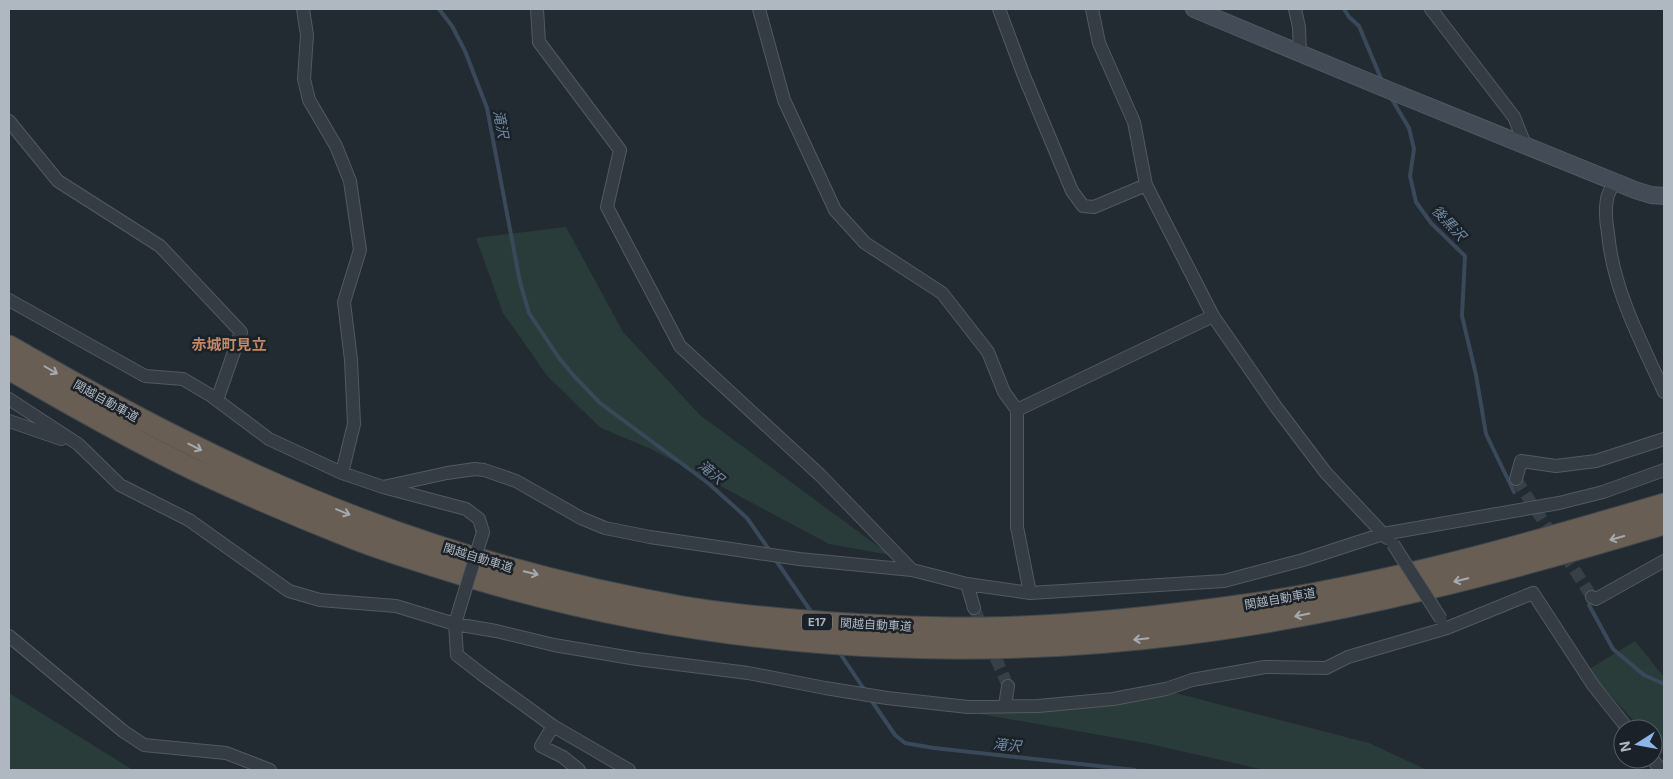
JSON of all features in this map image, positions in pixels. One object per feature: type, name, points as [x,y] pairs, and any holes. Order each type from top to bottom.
[{"type":"highway","name":"関越自動車道","points":[[9,346],[139,419],[210,454],[284,488],[359,518],[440,547],[504,566],[604,591],[684,607],[766,618],[846,624],[1016,628],[1095,623],[1173,614],[1255,603],[1342,588],[1528,543],[1664,504]]},
{"type":"highway","name":"関越自動車道","points":[[9,369],[128,436],[201,473],[354,538],[437,567],[599,611],[682,627],[766,639],[936,648],[1015,648],[1097,643],[1185,634],[1261,623],[1439,586],[1535,562],[1664,524]]},
{"type":"street","points":[[303,9],[307,34],[304,80],[309,100],[336,146],[350,181],[360,250],[344,302],[351,360],[354,424],[342,473]]},
{"type":"street","points":[[537,9],[539,42],[620,150],[607,208],[680,346],[820,475],[912,570]]},
{"type":"street","points":[[763,9],[759,9],[784,100],[835,210],[865,243],[942,293],[988,352],[1004,392],[1017,410],[1017,527],[1030,593]]},
{"type":"street","points":[[999,9],[1024,76],[1072,191],[1083,206],[1094,207],[1146,185]]},
{"type":"street","points":[[1092,9],[1099,43],[1134,122],[1146,185],[1213,316],[1276,407],[1326,473],[1393,544],[1444,623]]},
{"type":"street","points":[[1194,9],[1526,147],[1635,190],[1651,195],[1664,196]]},
{"type":"street","points":[[1295,9],[1300,27],[1300,54]]},
{"type":"street","points":[[1431,9],[1514,116],[1526,147]]},
{"type":"street","points":[[9,121],[58,181],[160,246],[241,332],[218,400]]},
{"type":"street","points":[[1615,181],[1607,196],[1606,213],[1615,275],[1626,307],[1664,392]]},
{"type":"street","points":[[9,300],[145,376],[183,379],[218,400],[269,439],[342,473],[383,487],[466,509],[479,518],[484,532],[455,624],[457,655],[553,726],[629,770]]},
{"type":"street","points":[[1017,410],[1213,316]]},
{"type":"street","points":[[9,399],[78,444],[120,485],[189,520],[289,591],[320,600],[396,606],[455,624],[496,631],[554,645],[748,673],[887,698],[968,707],[1038,706],[1113,699],[1166,689],[1192,680],[1265,667],[1326,668],[1348,657],[1533,593],[1593,685],[1620,719]]},
{"type":"street","points":[[9,421],[78,444]]},
{"type":"street","points":[[1516,480],[1520,461],[1556,466],[1596,461],[1664,439]]},
{"type":"street","points":[[383,487],[447,473],[475,469],[484,470],[516,480],[581,518],[605,528],[650,537],[799,559],[912,570],[967,584],[1030,593],[1224,581],[1303,560],[1383,534],[1559,503],[1602,492],[1664,470]]},
{"type":"street","points":[[1592,597],[1596,599],[1664,561]]},
{"type":"street","points":[[967,584],[974,608]]},
{"type":"street","points":[[9,636],[123,731],[144,745],[226,753],[270,770]]},
{"type":"street","points":[[1005,706],[1008,686]]},
{"type":"street","points":[[553,726],[541,746],[562,757],[579,770]]},
{"type":"shaded area","points":[[566,227],[623,332],[700,415],[890,555],[829,544],[651,449],[601,428],[548,377],[503,313],[476,238]]},
{"type":"shaded area","points":[[1635,641],[1664,677],[1664,756],[1663,719],[1632,719],[1588,670]]},
{"type":"shaded area","points":[[1168,691],[1369,743],[1427,770],[1265,770],[1145,743],[974,713]]},
{"type":"shaded area","points":[[9,693],[133,770],[9,770]]},
{"type":"waterway","name":"滝沢","points":[[439,9],[452,26],[465,51],[487,108],[520,282],[529,313],[559,358],[600,403],[708,483],[747,518],[770,551]]},
{"type":"waterway","name":"後黒沢","points":[[1344,9],[1349,17],[1359,26],[1382,81]]},
{"type":"waterway","name":"後黒沢","points":[[1390,96],[1409,128],[1414,149],[1410,176],[1416,202],[1431,223],[1465,256],[1462,316],[1476,375],[1486,434],[1514,492]]},
{"type":"waterway","name":"滝沢","points":[[775,559],[812,613]]},
{"type":"waterway","name":"後黒沢","points":[[1589,605],[1613,649],[1644,675],[1664,684]]},
{"type":"waterway","name":"滝沢","points":[[839,652],[866,692]]},
{"type":"waterway","name":"滝沢","points":[[871,700],[895,735],[905,743],[934,748],[1135,770]]},
{"type":"tunnel","points":[[1516,479],[1592,597]]},
{"type":"tunnel","points":[[974,608],[1008,686]]},
{"type":"district","name":"赤城町見立","points":[[229,345]]}]
